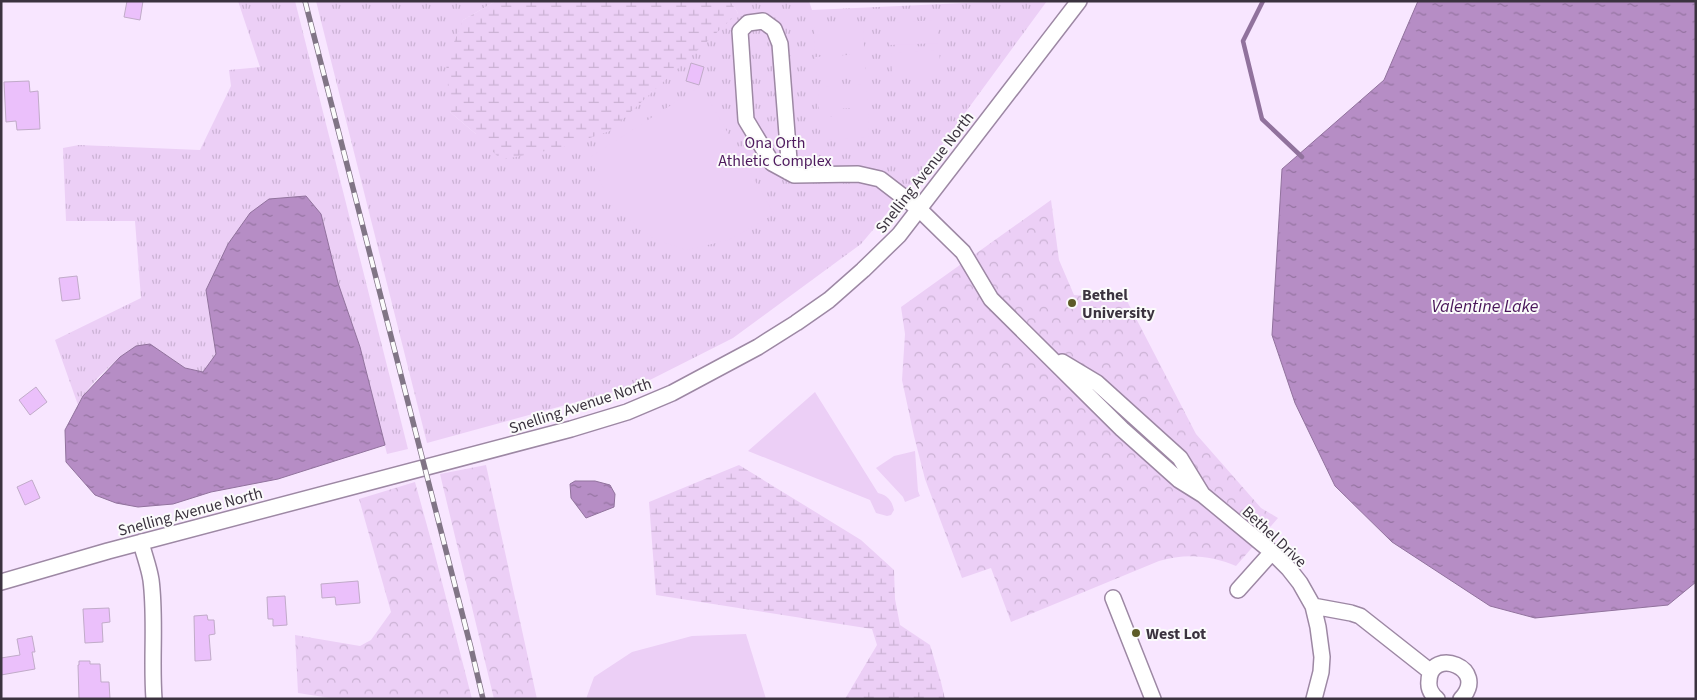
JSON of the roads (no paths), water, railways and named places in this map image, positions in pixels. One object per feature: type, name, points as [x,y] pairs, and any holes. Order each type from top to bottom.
[{"type":"street","name":"Snelling Avenue North","points":[[1,582],[141,542],[571,429],[628,412],[672,393],[758,347],[829,300],[899,235],[1079,1]]},
{"type":"street","points":[[763,21],[774,29],[780,44],[789,160],[788,172],[772,163],[746,120],[740,31],[748,23],[763,21]]},
{"type":"street","name":"Bethel Drive","points":[[788,172],[794,175],[858,174],[880,179],[919,209],[963,252],[992,299],[1132,439],[1179,480],[1203,495],[1272,552],[1295,576],[1313,606],[1322,657],[1321,672],[1314,699]]},
{"type":"street","points":[[141,542],[150,579],[153,647],[151,666],[154,699]]},
{"type":"street","points":[[1238,590],[1272,552]]},
{"type":"street","points":[[1113,598],[1154,699]]},
{"type":"street","points":[[1313,606],[1351,612],[1360,616],[1431,672]]},
{"type":"street","points":[[1436,699],[1429,687],[1429,678],[1431,672],[1438,665],[1447,662],[1456,664],[1464,670],[1468,678],[1468,686],[1461,699]]},
{"type":"water","name":"Valentine Lake","points":[[1418,1],[1696,1],[1696,582],[1668,605],[1535,618],[1490,606],[1392,542],[1335,486],[1295,403],[1272,335],[1282,169],[1384,80]]},
{"type":"water","points":[[306,196],[321,214],[338,283],[360,347],[385,445],[278,479],[211,492],[173,504],[138,507],[116,503],[95,495],[66,462],[65,430],[83,396],[120,357],[136,346],[150,344],[185,368],[203,372],[216,354],[206,290],[228,244],[250,213],[269,199]]},
{"type":"water","points":[[575,481],[595,481],[610,485],[615,494],[614,507],[586,518],[571,498],[570,484]]},
{"type":"waterway","points":[[1263,1],[1243,41],[1262,119],[1302,157]]},
{"type":"railway","points":[[305,1],[483,699]]},
{"type":"place","name":"Bethel University","points":[[1072,303]]},
{"type":"place","name":"West Lot","points":[[1136,633]]},
{"type":"park label","name":"Ona Orth Athletic Complex","points":[[775,151]]}]
